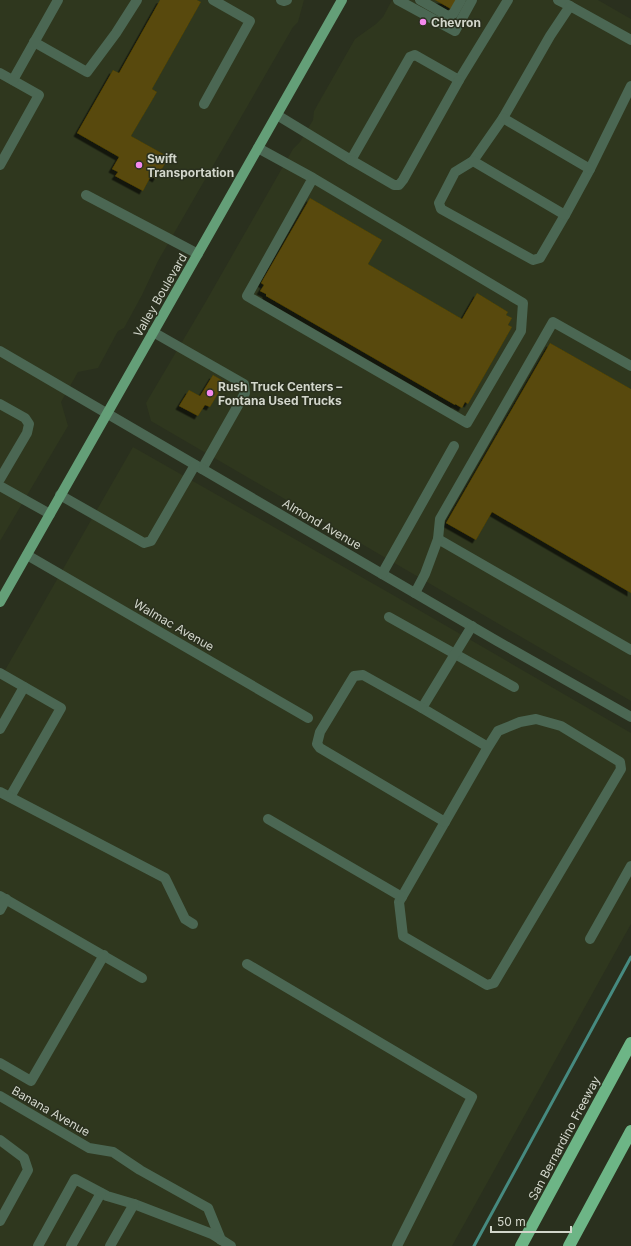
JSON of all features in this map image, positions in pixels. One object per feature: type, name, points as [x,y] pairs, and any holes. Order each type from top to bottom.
[{"type":"highway","name":"San Bernardino Freeway","points":[[522,1246],[631,1043]]},
{"type":"highway","points":[[569,1246],[631,1131]]},
{"type":"main road","name":"Valley Boulevard","points":[[0,602],[342,0]]},
{"type":"street","points":[[13,80],[58,0]]},
{"type":"street","points":[[34,42],[87,72],[116,33],[137,0]]},
{"type":"street","points":[[204,104],[250,21],[213,0]]},
{"type":"street","points":[[281,0],[287,0]]},
{"type":"street","points":[[398,0],[410,3],[455,31],[472,0]]},
{"type":"street","points":[[420,0],[448,16],[453,14],[461,0]]},
{"type":"street","points":[[277,115],[394,185],[399,185],[459,80],[508,0]]},
{"type":"street","points":[[558,0],[631,40]]},
{"type":"street","points":[[570,6],[550,36],[503,118],[473,161],[455,172],[439,203],[441,209],[533,260],[540,258],[590,169],[631,86]]},
{"type":"street","points":[[351,160],[410,57],[415,55],[459,80]]},
{"type":"street","points":[[0,73],[39,95],[0,165]]},
{"type":"street","points":[[503,118],[590,169]]},
{"type":"street","points":[[258,148],[313,178],[523,303],[521,331],[466,423],[247,296],[313,178]]},
{"type":"street","points":[[473,161],[565,215]]},
{"type":"street","points":[[86,195],[198,254]]},
{"type":"street","points":[[415,593],[425,574],[438,539],[440,519],[553,322],[631,366]]},
{"type":"street","points":[[60,496],[144,544],[151,541],[245,393],[244,384],[153,332]]},
{"type":"street","name":"Almond Avenue","points":[[0,351],[382,574],[631,717]]},
{"type":"street","points":[[0,404],[25,418],[29,424],[27,433],[0,479]]},
{"type":"street","points":[[382,574],[454,446]]},
{"type":"street","points":[[0,486],[50,514]]},
{"type":"street","points":[[438,539],[631,650]]},
{"type":"street","name":"Walmac Avenue","points":[[27,555],[308,718]]},
{"type":"street","points":[[389,617],[514,687]]},
{"type":"street","points":[[422,708],[472,626]]},
{"type":"street","points":[[0,674],[61,708],[10,797]]},
{"type":"street","points":[[445,822],[320,748],[317,744],[320,732],[354,676],[363,675],[488,747]]},
{"type":"street","points":[[0,729],[24,687]]},
{"type":"street","points":[[536,719],[561,726],[620,762],[621,769],[494,983],[488,985],[403,936],[399,902],[488,747],[498,731],[520,722],[536,719]]},
{"type":"street","points":[[0,792],[165,878],[185,919],[193,924]]},
{"type":"street","points":[[268,819],[402,897]]},
{"type":"street","points":[[590,939],[631,866]]},
{"type":"street","points":[[0,910],[3,898],[142,978]]},
{"type":"street","points":[[0,1063],[31,1080],[104,956]]},
{"type":"street","points":[[247,964],[472,1097],[398,1246]]},
{"type":"street","name":"Banana Avenue","points":[[0,1096],[89,1148],[113,1152],[140,1170],[208,1208],[221,1240]]},
{"type":"street","points":[[0,1140],[24,1158],[28,1170],[0,1221]]},
{"type":"street","points":[[38,1246],[75,1179],[107,1196],[134,1204],[212,1234],[231,1246]]},
{"type":"street","points":[[71,1246],[101,1193]]},
{"type":"street","points":[[110,1246],[134,1204]]},
{"type":"shaded area","points":[[0,0],[304,0],[298,22],[293,27],[158,261],[124,328],[118,331],[98,368],[78,372],[61,402],[68,426],[0,541]]},
{"type":"shaded area","points":[[392,0],[598,0],[631,19],[631,701],[151,421],[146,403],[293,149],[300,142],[313,120],[314,111],[355,39],[383,17]]},
{"type":"shaded area","points":[[133,447],[631,733],[631,924],[452,1246],[0,1246],[0,679]]},
{"type":"building","points":[[160,0],[197,0],[201,2],[152,89],[157,92],[131,136],[165,155],[162,160],[166,162],[156,179],[151,176],[143,191],[115,176],[118,172],[112,169],[119,157],[77,133],[113,70],[119,73]]},
{"type":"building","points":[[435,0],[456,0],[451,9]]},
{"type":"building","points":[[310,198],[382,240],[368,264],[462,319],[477,293],[508,312],[506,315],[512,318],[508,325],[512,327],[468,404],[465,402],[462,408],[455,405],[266,296],[266,294],[260,291],[264,285],[261,283]]},
{"type":"building","points":[[550,343],[631,389],[631,593],[492,512],[476,540],[446,523]]},
{"type":"building","name":"Rush Truck Centers – Fontana Used Trucks","points":[[213,375],[225,382],[210,407],[205,405],[198,416],[179,406],[189,390],[200,396]]},
{"type":"waterway","points":[[474,1246],[631,957]]},
{"type":"place","name":"Chevron","points":[[423,22]]},
{"type":"place","name":"Swift Transportation","points":[[139,165]]},
{"type":"place","name":"Rush Truck Centers – Fontana Used Trucks","points":[[210,393]]}]
